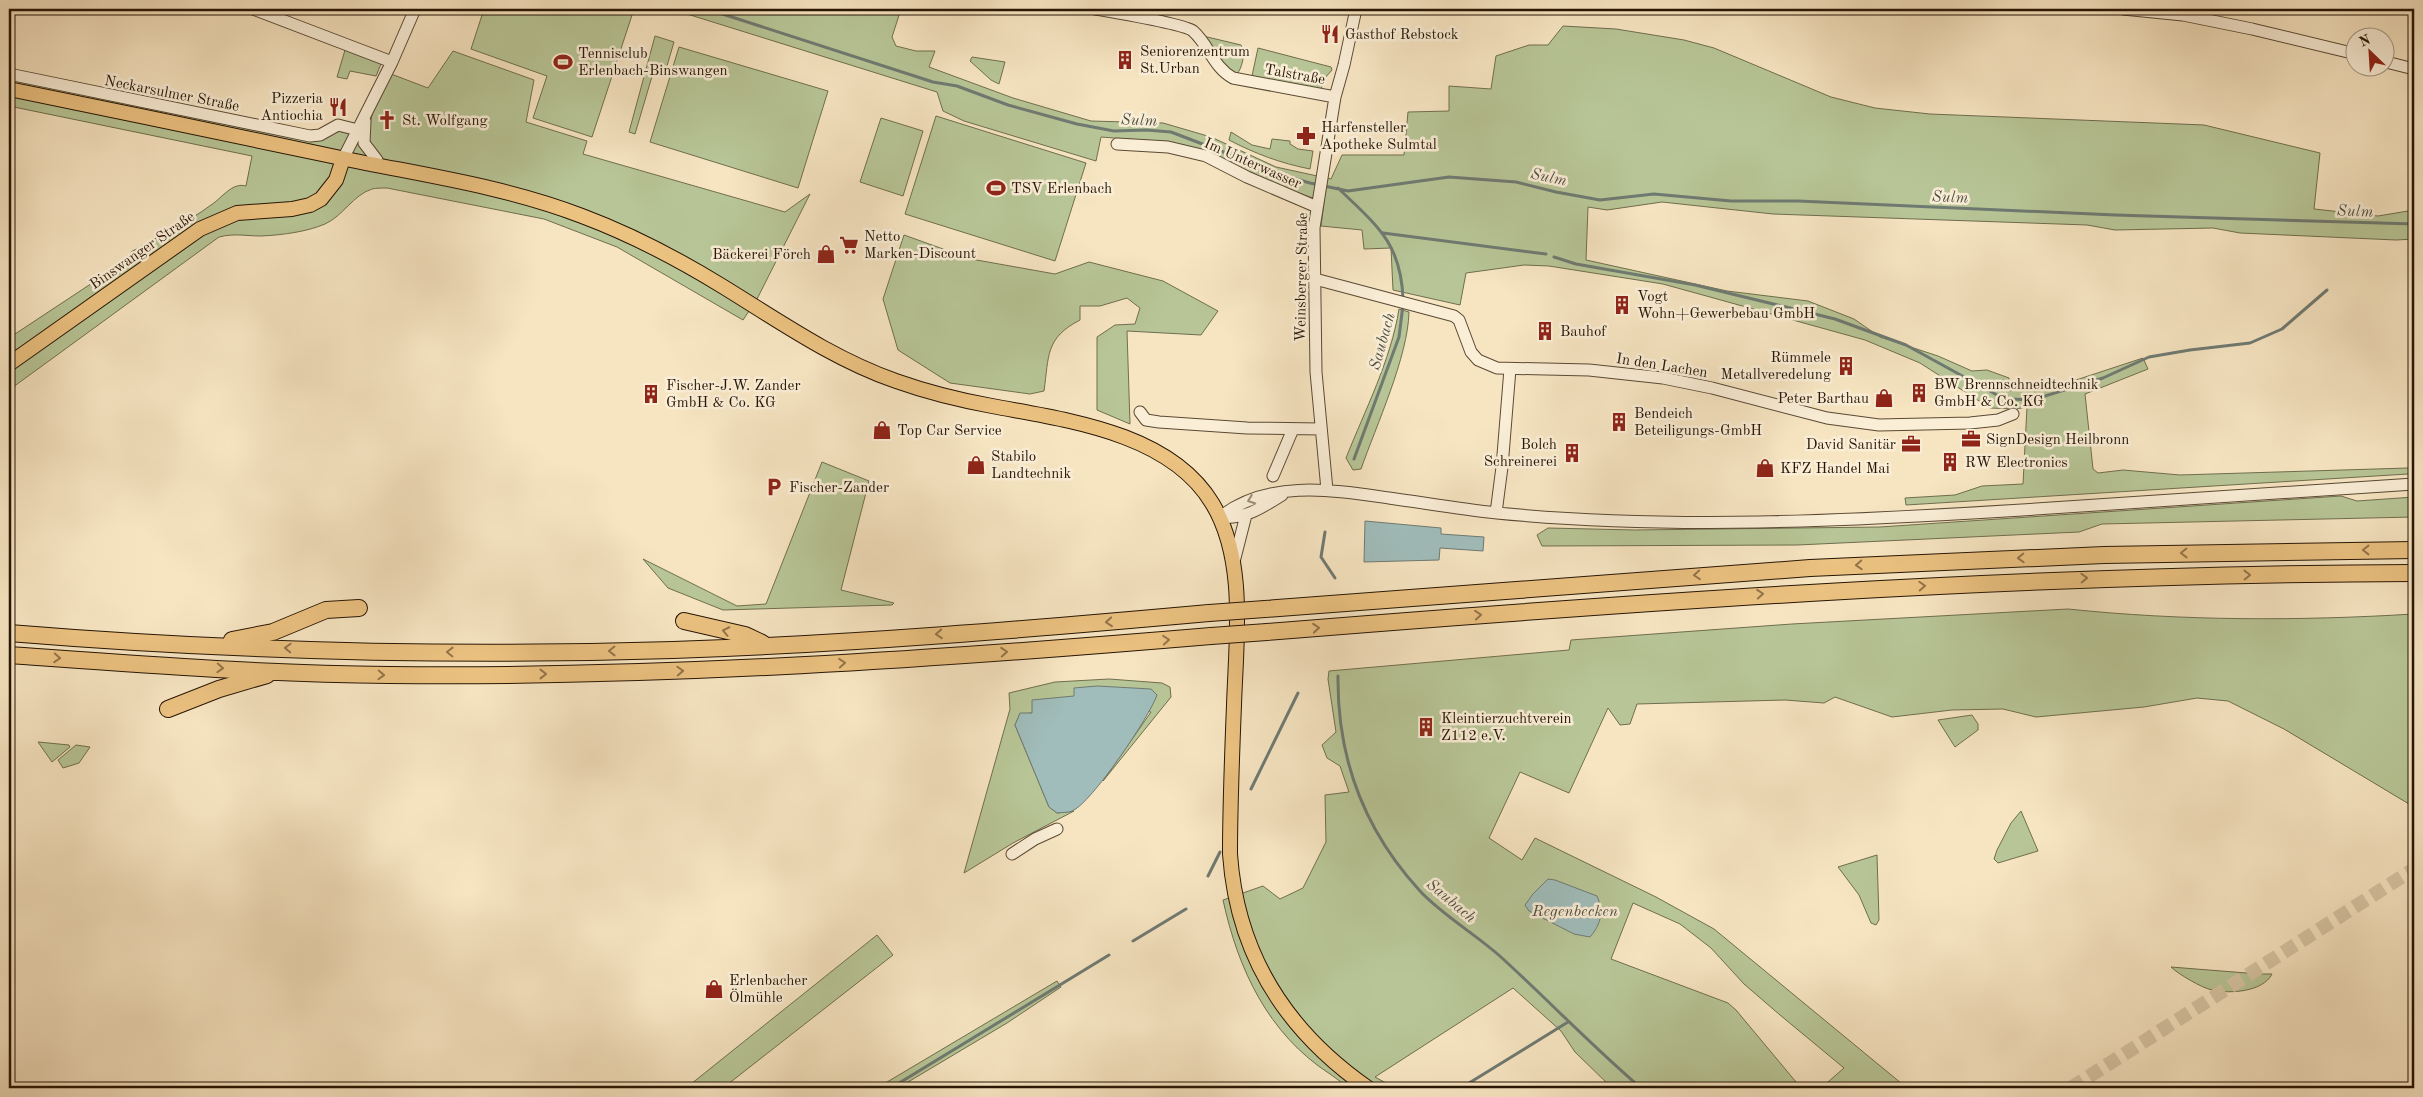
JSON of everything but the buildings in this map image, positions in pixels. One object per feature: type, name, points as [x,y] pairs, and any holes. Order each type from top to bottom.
[{"type":"highway","points":[[9,633],[144,644],[521,653],[766,645],[1082,624],[1266,608],[1820,567],[2094,555],[2414,550]]},
{"type":"highway","points":[[9,655],[278,672],[389,675],[631,673],[806,666],[1589,606],[1831,590],[2101,578],[2414,573]]},
{"type":"highway","points":[[205,646],[274,632],[326,610],[359,608]]},
{"type":"highway","points":[[684,621],[745,636],[766,645]]},
{"type":"highway","points":[[168,709],[219,689],[278,672]]},
{"type":"main road","points":[[9,89],[482,186],[579,215],[620,232],[720,285],[823,348],[890,379],[928,392],[1101,428],[1143,444],[1168,459],[1205,492],[1220,518],[1234,563],[1236,645],[1230,854],[1232,881],[1248,942],[1263,975],[1291,1018],[1313,1043],[1341,1069],[1368,1088]]},
{"type":"main road","name":"Binswanger Straße","points":[[9,364],[200,229],[237,213],[292,209],[310,205],[321,198],[336,180],[343,158]]},
{"type":"street","points":[[253,9],[392,62]]},
{"type":"street","points":[[343,158],[392,62],[415,9]]},
{"type":"street","name":"Talstraße","points":[[1095,9],[1186,27],[1200,39],[1223,72],[1233,78],[1335,97]]},
{"type":"street","name":"Weinsberger Straße","points":[[1327,490],[1316,372],[1315,279],[1317,202],[1324,171],[1335,97],[1356,9]]},
{"type":"street","points":[[2123,9],[2183,12],[2346,52]]},
{"type":"street","points":[[2396,64],[2414,69]]},
{"type":"street","name":"Neckarsulmer Straße","points":[[9,74],[310,136],[320,135],[338,125],[358,130]]},
{"type":"street","points":[[365,117],[364,143],[377,160],[376,165]]},
{"type":"street","name":"Im Unterwasser","points":[[1117,144],[1168,147],[1206,156],[1247,177],[1317,202]]},
{"type":"street","name":"In den Lachen","points":[[1315,279],[1454,316],[1459,320],[1471,352],[1478,360],[1487,365],[1510,369],[1590,370],[1663,378],[1712,388],[1827,418],[1879,426],[1970,423],[1998,420],[2013,414]]},
{"type":"street","points":[[1496,513],[1502,467],[1510,369]]},
{"type":"street","points":[[1140,412],[1146,420],[1159,422],[1293,429],[1321,428]]},
{"type":"street","points":[[1273,476],[1293,429]]},
{"type":"street","points":[[1220,518],[1241,504],[1265,494],[1327,490],[1496,513],[1629,522],[1852,520],[2414,484]]},
{"type":"street","points":[[1220,518],[1234,519],[1246,515],[1285,493]]},
{"type":"street","points":[[1234,563],[1246,515]]},
{"type":"street","points":[[1012,854],[1035,839],[1057,829]]},
{"type":"green space","name":"Tennisclub Erlenbach-Binswangen","points":[[484,9],[634,9],[592,137],[533,118],[547,76],[471,49]]},
{"type":"green space","points":[[671,9],[901,9],[892,37],[896,46],[916,51],[935,51],[929,67],[1013,98],[1091,121],[1163,123],[1211,137],[1276,167],[1331,179],[1342,155],[1404,155],[1408,112],[1449,111],[1449,86],[1491,89],[1496,56],[1529,45],[1548,45],[1563,26],[1616,29],[1684,40],[1714,48],[1831,97],[1875,108],[1930,114],[2204,125],[2320,153],[2314,209],[2378,216],[2414,210],[2414,239],[2396,240],[2240,233],[2213,228],[2115,230],[2087,225],[1773,214],[1662,202],[1607,210],[1588,207],[1586,260],[1727,291],[1808,301],[1854,319],[1880,337],[1938,356],[1972,371],[1987,370],[2009,378],[2010,391],[2044,381],[2067,383],[2143,358],[2148,369],[2085,394],[2093,469],[2098,473],[2123,470],[2180,475],[2408,468],[2414,470],[2414,472],[2408,474],[1906,505],[1905,498],[1955,495],[1982,486],[2023,484],[2027,407],[2016,409],[1990,408],[1920,363],[1865,340],[1663,284],[1549,266],[1524,265],[1466,273],[1460,305],[1393,290],[1391,248],[1364,249],[1362,230],[1321,226],[1324,202],[1153,141],[1101,137],[1096,161],[964,121],[943,111],[937,92]]},
{"type":"green space","points":[[655,36],[674,42],[664,76],[653,73],[635,134],[629,132]]},
{"type":"green space","points":[[1203,36],[1241,45],[1243,60],[1237,74],[1222,67]]},
{"type":"green space","points":[[679,47],[828,91],[798,188],[650,142]]},
{"type":"green space","points":[[1258,48],[1331,67],[1332,70],[1324,79],[1321,90],[1252,76]]},
{"type":"green space","points":[[345,50],[381,64],[376,76],[350,71],[347,79],[337,77]]},
{"type":"green space","points":[[453,51],[534,80],[526,122],[587,141],[583,154],[785,212],[810,194],[757,299],[743,320],[617,247],[544,219],[387,188],[377,188],[365,192],[337,216],[318,227],[277,235],[219,237],[9,390],[9,338],[133,256],[131,252],[192,218],[232,188],[241,185],[246,186],[252,156],[9,106],[9,78],[310,140],[335,130],[366,138],[374,108],[391,74],[428,88]]},
{"type":"green space","points":[[972,57],[1005,62],[999,84],[991,80],[970,61]]},
{"type":"green space","name":"TSV Erlenbach","points":[[936,116],[1086,163],[1055,261],[905,214]]},
{"type":"green space","points":[[881,118],[923,131],[903,196],[860,182]]},
{"type":"green space","points":[[1231,132],[1252,145],[1270,149],[1272,139],[1290,141],[1290,144],[1298,149],[1313,151],[1310,169],[1278,161],[1239,145],[1229,140]]},
{"type":"green space","points":[[904,235],[971,259],[1055,274],[1089,262],[1163,281],[1218,311],[1201,335],[1127,331],[1130,424],[1097,410],[1097,337],[1115,325],[1135,324],[1140,308],[1127,298],[1100,306],[1080,306],[1080,320],[1060,334],[1051,349],[1044,391],[1030,394],[950,383],[898,350],[883,299]]},
{"type":"green space","points":[[1399,309],[1409,312],[1407,330],[1397,370],[1361,469],[1353,470],[1346,458],[1384,366]]},
{"type":"green space","points":[[822,462],[869,481],[841,590],[894,603],[892,605],[723,610],[668,588],[643,559],[737,606],[766,604]]},
{"type":"green space","points":[[2341,496],[2357,501],[2414,497],[2414,517],[2102,524],[2079,532],[1797,545],[1542,546],[1537,535],[1548,528],[1635,530],[1880,527]]},
{"type":"green space","points":[[2068,609],[2154,616],[2241,619],[2328,618],[2414,614],[2414,807],[2284,729],[2228,701],[2197,698],[2144,707],[2036,717],[2003,709],[1952,710],[1892,717],[1835,697],[1824,703],[1785,700],[1637,704],[1630,724],[1620,725],[1608,708],[1569,793],[1520,772],[1489,838],[1522,860],[1535,838],[1656,897],[1714,929],[1907,1088],[1821,1088],[1844,1068],[1744,984],[1711,948],[1680,924],[1633,903],[1611,959],[1728,1003],[1736,1010],[1801,1088],[1612,1088],[1575,1052],[1561,1031],[1513,988],[1375,1077],[1395,1088],[1352,1088],[1346,1086],[1308,1058],[1289,1040],[1273,1020],[1247,975],[1229,926],[1223,900],[1263,886],[1280,899],[1303,888],[1326,842],[1325,795],[1349,792],[1340,766],[1327,758],[1322,745],[1336,732],[1328,679],[1329,671],[1569,650],[1571,640],[1792,624]]},
{"type":"green space","points":[[1109,679],[1162,683],[1170,687],[1171,697],[1103,781],[1151,712],[1075,696],[1032,713],[1020,714],[1015,725],[1049,807],[1057,813],[1074,811],[1013,843],[964,873],[1010,709],[1009,693],[1055,682]]},
{"type":"green space","points":[[1972,715],[1978,724],[1978,730],[1955,747],[1938,720]]},
{"type":"green space","points":[[38,742],[69,745],[70,747],[52,762]]},
{"type":"green space","points":[[76,745],[90,747],[79,763],[63,768],[58,760]]},
{"type":"green space","points":[[2021,811],[2038,851],[1998,863],[1994,859],[1997,850],[2011,823]]},
{"type":"green space","points":[[1877,855],[1879,920],[1876,925],[1871,923],[1859,895],[1838,867]]},
{"type":"green space","points":[[877,935],[893,955],[723,1088],[686,1088]]},
{"type":"green space","points":[[2171,967],[2272,974],[2268,980],[2254,988],[2228,992],[2208,989],[2196,984]]},
{"type":"green space","points":[[1057,981],[1061,987],[1007,1023],[898,1088],[877,1088]]},
{"type":"water","points":[[1365,521],[1441,528],[1441,534],[1484,537],[1483,551],[1440,548],[1439,560],[1364,562]]},
{"type":"water","points":[[1097,686],[1151,689],[1157,695],[1132,739],[1092,793],[1081,805],[1072,811],[1057,813],[1049,807],[1015,725],[1020,713],[1032,713],[1032,700],[1074,696],[1074,688]]},
{"type":"water","name":"Regenbecken","points":[[1548,879],[1597,896],[1601,913],[1599,923],[1590,937],[1574,934],[1529,911],[1525,905]]},
{"type":"waterway","name":"Sulm","points":[[707,9],[933,82],[957,86],[1008,105],[1077,124],[1114,131],[1146,130],[1171,132],[1268,171],[1348,191],[1449,177],[1516,182],[1600,200],[1654,194],[1731,201],[1798,201],[2115,215],[2414,224]]},
{"type":"waterway","name":"Saubach","points":[[1338,188],[1375,224],[1392,249],[1401,279],[1403,299]]},
{"type":"waterway","points":[[1383,233],[1546,254]]},
{"type":"waterway","points":[[1554,257],[1576,264],[1695,285],[1835,319],[1906,345],[1997,395]]},
{"type":"waterway","points":[[2011,399],[2032,400],[2103,378],[2149,357],[2250,343],[2282,329],[2327,290]]},
{"type":"waterway","name":"Saubach","points":[[1354,459],[1399,337],[1403,305]]},
{"type":"waterway","name":"Saubach","points":[[1325,532],[1321,557],[1335,578]]},
{"type":"waterway","name":"Saubach","points":[[1338,676],[1339,707],[1343,736],[1358,792],[1369,818],[1400,868],[1429,900],[1502,958],[1641,1088]]},
{"type":"waterway","points":[[1251,789],[1298,693]]},
{"type":"waterway","points":[[1208,876],[1220,852]]},
{"type":"waterway","points":[[1133,941],[1186,909]]},
{"type":"waterway","points":[[891,1088],[1109,955]]},
{"type":"waterway","points":[[1461,1088],[1568,1022]]},
{"type":"tunnel","points":[[2071,1088],[2414,869]]},
{"type":"place","name":"Gasthof Rebstock","points":[[1330,34]]},
{"type":"place","name":"Seniorenzentrum St.Urban","points":[[1125,60]]},
{"type":"place","name":"Tennisclub Erlenbach-Binswangen","points":[[563,62]]},
{"type":"place","name":"Pizzeria Antiochia","points":[[338,107]]},
{"type":"place","name":"St. Wolfgang","points":[[387,120]]},
{"type":"place","name":"Harfensteller Apotheke Sulmtal","points":[[1306,136]]},
{"type":"place","name":"TSV Erlenbach","points":[[996,188]]},
{"type":"place","name":"Netto Marken-Discount","points":[[849,245]]},
{"type":"place","name":"Bäckerei Förch","points":[[826,254]]},
{"type":"place","name":"Vogt Wohn+Gewerbebau GmbH","points":[[1622,305]]},
{"type":"place","name":"Bauhof","points":[[1545,331]]},
{"type":"place","name":"Rümmele Metallveredelung","points":[[1846,366]]},
{"type":"place","name":"BW Brennschneidtechnik GmbH & Co. KG","points":[[1919,393]]},
{"type":"place","name":"Fischer-J.W. Zander GmbH & Co. KG","points":[[651,394]]},
{"type":"place","name":"Peter Barthau","points":[[1884,398]]},
{"type":"place","name":"Bendeich Beteiligungs-GmbH","points":[[1619,422]]},
{"type":"place","name":"Top Car Service","points":[[882,430]]},
{"type":"place","name":"SignDesign Heilbronn","points":[[1971,439]]},
{"type":"place","name":"David Sanitär","points":[[1911,444]]},
{"type":"place","name":"Bolch Schreinerei","points":[[1572,453]]},
{"type":"place","name":"RW Electronics","points":[[1950,462]]},
{"type":"place","name":"Stabilo Landtechnik","points":[[976,465]]},
{"type":"place","name":"KFZ Handel Mai","points":[[1765,468]]},
{"type":"place","name":"Fischer-Zander","points":[[774,487]]},
{"type":"place","name":"Kleintierzuchtverein Z112 e.V.","points":[[1426,727]]},
{"type":"place","name":"Erlenbacher Ölmühle","points":[[714,989]]}]
